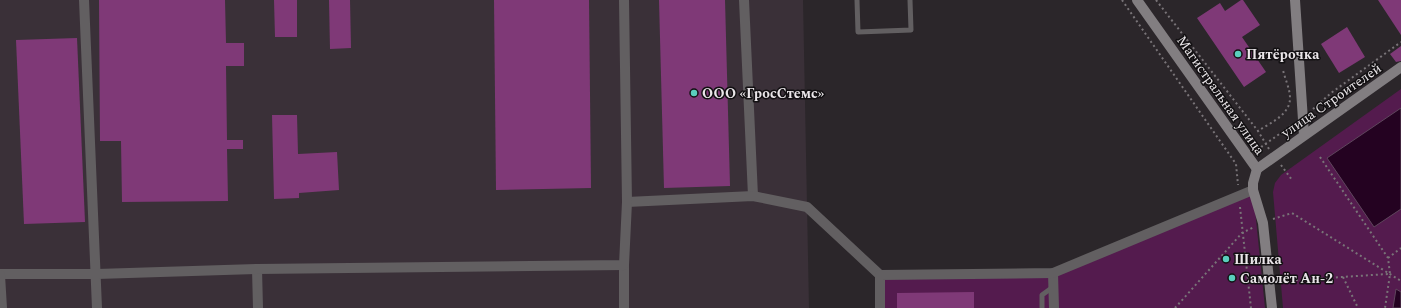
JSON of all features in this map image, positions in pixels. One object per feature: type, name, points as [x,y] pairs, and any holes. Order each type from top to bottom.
[{"type":"main road","name":"Магистральная улица","points":[[1137,0],[1257,169],[1253,183],[1253,190],[1262,223],[1272,308]]},
{"type":"main road","points":[[1295,0],[1304,135]]},
{"type":"main road","name":"улица Строителей","points":[[1257,169],[1401,68]]},
{"type":"street","points":[[84,0],[97,308]]},
{"type":"street","points":[[624,0],[627,202],[624,265],[624,308]]},
{"type":"street","points":[[744,0],[753,196]]},
{"type":"street","points":[[627,202],[753,196],[808,207],[880,275],[1053,273],[1253,190]]},
{"type":"street","points":[[2,308],[0,275],[96,274],[257,269],[624,265]]},
{"type":"street","points":[[257,269],[258,308]]},
{"type":"street","points":[[1053,273],[1054,308]]},
{"type":"street","points":[[880,275],[880,308]]},
{"type":"lane","points":[[857,0],[858,32],[911,30],[910,0]]},
{"type":"lane","points":[[1042,308],[1042,295],[1054,287]]},
{"type":"path","points":[[1122,0],[1236,164],[1251,308]]},
{"type":"path","points":[[1156,0],[1258,131],[1266,144],[1303,117],[1331,93],[1401,42]]},
{"type":"path","points":[[1258,131],[1284,114],[1288,106],[1290,98],[1283,70]]},
{"type":"path","points":[[1320,157],[1388,258],[1390,274],[1385,308]]},
{"type":"path","points":[[1175,308],[1242,233],[1262,223],[1292,213],[1401,281]]},
{"type":"path","points":[[1388,258],[1401,248]]},
{"type":"path","points":[[1296,280],[1390,274]]},
{"type":"path","points":[[1343,277],[1358,308]]},
{"type":"shaded area","points":[[0,0],[803,0],[809,308],[0,308]]},
{"type":"shaded area","points":[[1401,89],[1401,308],[1283,308],[1273,192],[1275,183],[1281,175]]},
{"type":"shaded area","points":[[1401,108],[1401,209],[1374,227],[1327,158]]},
{"type":"shaded area","points":[[1253,190],[1265,308],[881,308],[880,275],[1053,273]]},
{"type":"shaded area","points":[[1396,289],[1401,292],[1401,308],[1393,308]]},
{"type":"building","points":[[99,0],[225,0],[226,43],[244,43],[244,66],[226,66],[227,140],[243,140],[243,149],[227,149],[228,201],[122,202],[121,141],[100,141]]},
{"type":"building","points":[[274,0],[297,0],[297,37],[275,37]]},
{"type":"building","points":[[329,0],[350,0],[351,48],[330,49]]},
{"type":"building","points":[[494,0],[589,0],[591,188],[496,190]]},
{"type":"building","name":"ООО «ГросСтемс»","points":[[659,0],[725,0],[730,186],[664,188]]},
{"type":"building","name":"Пятёрочка","points":[[1243,0],[1260,25],[1242,37],[1266,72],[1244,87],[1197,18],[1220,3],[1225,11]]},
{"type":"building","points":[[1378,0],[1401,0],[1401,35]]},
{"type":"building","points":[[1347,27],[1365,57],[1339,73],[1321,44]]},
{"type":"building","points":[[77,38],[85,222],[24,224],[16,40]]},
{"type":"building","points":[[1401,46],[1401,61],[1396,62],[1390,54]]},
{"type":"building","points":[[272,115],[297,115],[298,154],[337,152],[339,190],[299,193],[299,198],[274,199]]},
{"type":"building","points":[[974,292],[974,308],[897,308],[897,293]]},
{"type":"place","name":"Пятёрочка","points":[[1238,54]]},
{"type":"place","name":"ООО «ГросСтемс»","points":[[694,93]]},
{"type":"place","name":"Шилка","points":[[1226,259]]},
{"type":"place","name":"Самолёт Ан-2","points":[[1232,278]]}]
